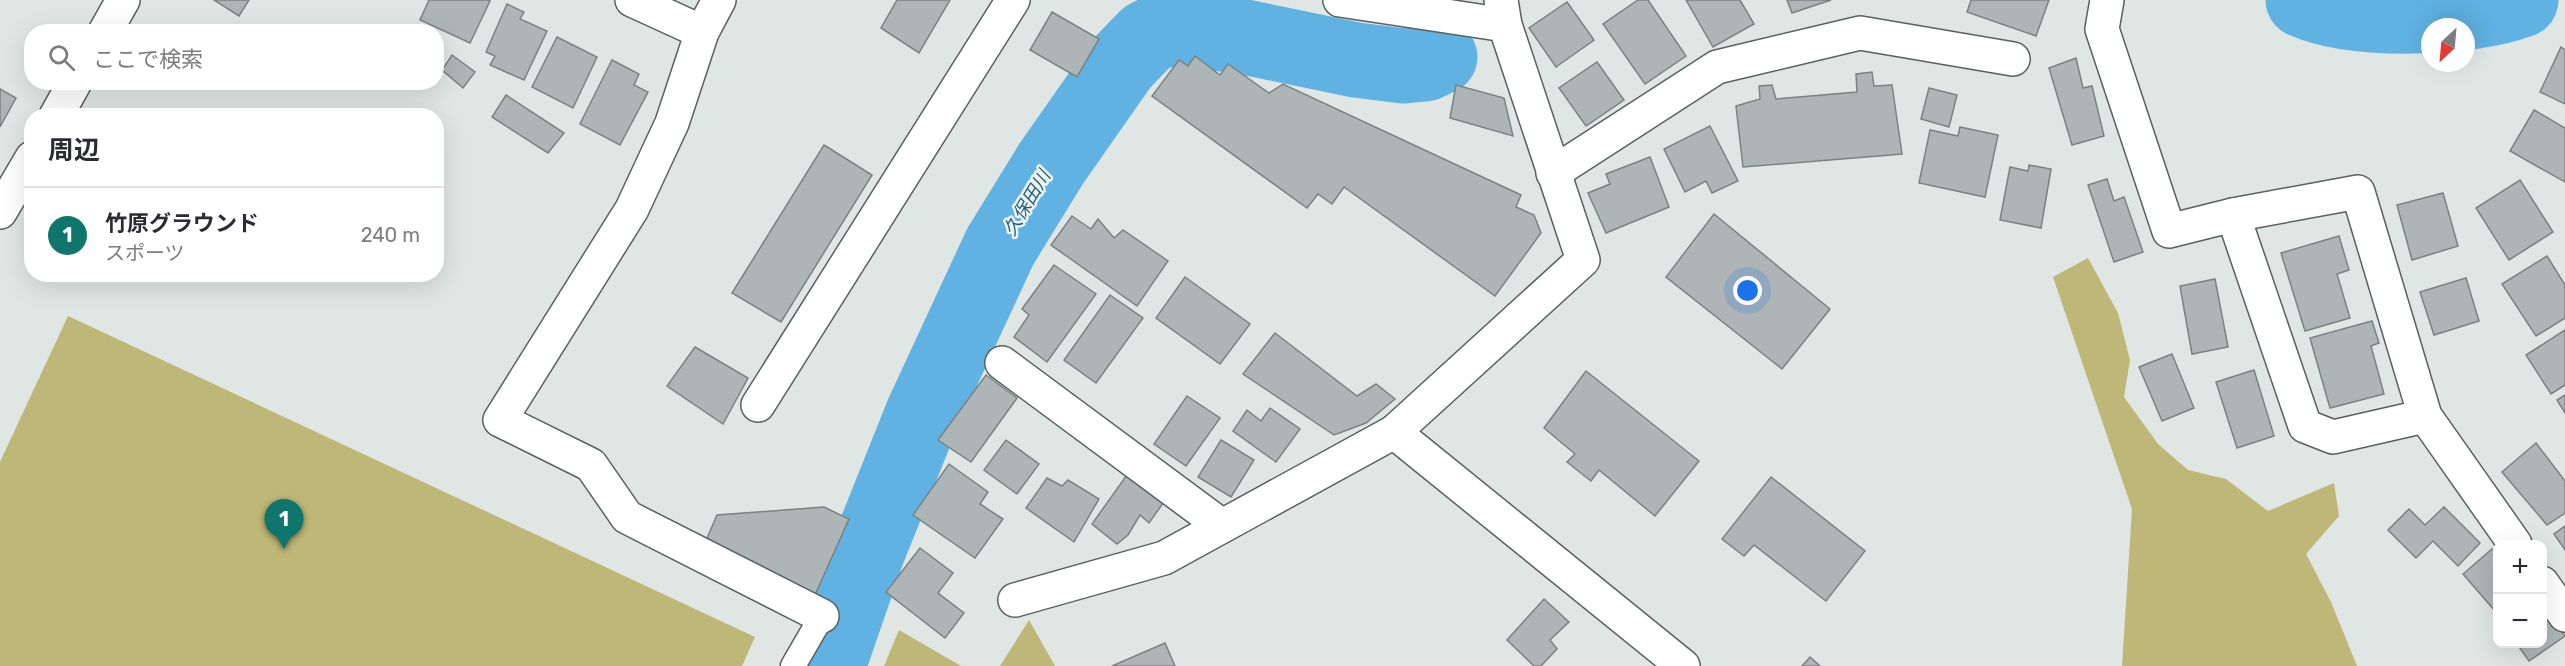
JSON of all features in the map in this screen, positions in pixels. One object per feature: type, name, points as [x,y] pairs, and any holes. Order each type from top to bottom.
[{"type":"street","points":[[110,24],[123,0]]},
{"type":"street","points":[[632,0],[702,32]]},
{"type":"street","points":[[719,0],[702,32],[672,123],[632,209],[500,420],[591,465],[627,517],[822,616]]},
{"type":"street","points":[[758,405],[1013,0]]},
{"type":"street","points":[[1015,600],[1164,558],[1394,432],[1583,260],[1503,13],[1340,0]]},
{"type":"street","points":[[2107,0],[2102,29],[2169,231],[2233,215],[2358,192],[2425,416],[2512,540]]},
{"type":"street","points":[[1553,173],[1717,67],[1860,33],[2013,58]]},
{"type":"street","points":[[60,108],[71,90]]},
{"type":"street","points":[[2233,215],[2305,426],[2334,437],[2425,416]]},
{"type":"street","points":[[1002,363],[1222,526]]},
{"type":"street","points":[[1394,432],[1683,666]]},
{"type":"street","points":[[2547,590],[2565,615]]},
{"type":"lane","points":[[793,666],[822,616]]},
{"type":"shaded area","points":[[2088,258],[2118,313],[2130,360],[2124,397],[2158,444],[2188,470],[2226,479],[2268,511],[2334,483],[2339,516],[2306,554],[2331,602],[2357,666],[2122,666],[2132,509],[2053,277]]},
{"type":"shaded area","points":[[68,316],[755,637],[742,666],[0,666],[0,462]]},
{"type":"shaded area","points":[[1029,620],[1055,666],[1000,666]]},
{"type":"shaded area","points":[[899,630],[961,666],[884,666]]},
{"type":"building","points":[[214,0],[249,0],[239,16]]},
{"type":"building","points":[[429,0],[490,1],[470,43],[444,31],[444,24],[429,24],[420,20]]},
{"type":"building","points":[[897,0],[950,0],[919,53],[881,28]]},
{"type":"building","points":[[1638,0],[1648,0],[1686,56],[1645,84],[1603,24]]},
{"type":"building","points":[[1686,0],[1740,0],[1754,24],[1713,47]]},
{"type":"building","points":[[1787,0],[1831,0],[1792,13]]},
{"type":"building","points":[[1971,0],[2049,0],[2036,36],[1967,12]]},
{"type":"building","points":[[1567,2],[1594,40],[1556,67],[1529,28]]},
{"type":"building","points":[[507,4],[524,12],[520,19],[547,31],[524,80],[490,65],[495,56],[486,52]]},
{"type":"building","points":[[1052,12],[1099,39],[1077,77],[1030,50]]},
{"type":"building","points":[[557,37],[597,57],[573,108],[532,87]]},
{"type":"building","points":[[2561,47],[2565,50],[2565,104],[2540,92]]},
{"type":"building","points":[[452,55],[475,72],[463,88],[444,72],[444,67]]},
{"type":"building","points":[[1195,56],[1220,75],[1228,64],[1269,93],[1283,84],[1521,195],[1516,207],[1534,215],[1541,233],[1495,296],[1344,187],[1332,204],[1318,194],[1307,208],[1152,96],[1179,60],[1188,66]]},
{"type":"building","points":[[2076,58],[2083,88],[2092,86],[2104,136],[2072,145],[2049,68]]},
{"type":"building","points":[[612,60],[639,74],[634,85],[648,92],[620,145],[580,124]]},
{"type":"building","points":[[1597,62],[1624,100],[1586,126],[1559,88]]},
{"type":"building","points":[[1872,72],[1874,86],[1892,85],[1902,154],[1743,167],[1736,106],[1760,99],[1759,86],[1772,85],[1776,99],[1857,92],[1856,74]]},
{"type":"building","points":[[1456,85],[1504,98],[1513,136],[1450,118]]},
{"type":"building","points":[[1929,88],[1957,95],[1949,127],[1921,119]]},
{"type":"building","points":[[0,89],[16,98],[0,127]]},
{"type":"building","points":[[506,95],[564,133],[548,153],[492,117]]},
{"type":"building","points":[[2534,110],[2565,128],[2565,182],[2510,151]]},
{"type":"building","points":[[1710,126],[1738,181],[1712,193],[1706,181],[1685,192],[1664,149]]},
{"type":"building","points":[[1960,127],[1998,135],[1985,197],[1919,183],[1930,130],[1958,136]]},
{"type":"building","points":[[824,145],[872,175],[781,322],[732,293]]},
{"type":"building","points":[[1650,157],[1669,207],[1606,233],[1588,193],[1610,184],[1606,174]]},
{"type":"building","points":[[2029,165],[2051,169],[2041,228],[2000,220],[2010,167],[2028,171]]},
{"type":"building","points":[[2107,179],[2114,201],[2124,197],[2143,252],[2114,262],[2088,185]]},
{"type":"building","points":[[2520,180],[2553,232],[2509,260],[2476,208]]},
{"type":"building","points":[[2443,193],[2458,246],[2412,260],[2397,205]]},
{"type":"building","points":[[1714,214],[1830,309],[1782,369],[1666,277]]},
{"type":"building","points":[[1072,216],[1091,229],[1098,219],[1114,238],[1123,230],[1168,261],[1137,306],[1051,245]]},
{"type":"building","points":[[2339,236],[2349,270],[2337,274],[2350,318],[2305,331],[2281,253]]},
{"type":"building","points":[[2547,256],[2565,285],[2565,318],[2536,336],[2502,284]]},
{"type":"building","points":[[1054,265],[1096,294],[1047,362],[1014,337],[1029,315],[1022,309]]},
{"type":"building","points":[[1185,277],[1250,324],[1220,364],[1156,318]]},
{"type":"building","points":[[2466,278],[2479,321],[2434,335],[2420,292]]},
{"type":"building","points":[[2215,279],[2228,347],[2192,354],[2180,286]]},
{"type":"building","points":[[1110,295],[1143,318],[1096,383],[1064,360]]},
{"type":"building","points":[[2372,321],[2379,343],[2371,346],[2384,394],[2330,408],[2310,338]]},
{"type":"building","points":[[2565,330],[2565,385],[2551,394],[2526,355]]},
{"type":"building","points":[[1275,333],[1357,396],[1376,384],[1395,399],[1366,423],[1334,435],[1243,374]]},
{"type":"building","points":[[695,347],[748,378],[723,424],[667,386]]},
{"type":"building","points":[[2172,354],[2194,408],[2162,421],[2139,367]]},
{"type":"building","points":[[2254,370],[2274,436],[2237,448],[2216,382]]},
{"type":"building","points":[[1586,371],[1699,461],[1655,516],[1599,470],[1591,481],[1567,462],[1575,454],[1544,428]]},
{"type":"building","points":[[986,375],[1017,398],[971,462],[938,440]]},
{"type":"building","points":[[2565,395],[2565,413],[2557,400]]},
{"type":"building","points":[[1187,396],[1220,418],[1186,466],[1154,444]]},
{"type":"building","points":[[1270,408],[1300,429],[1276,462],[1233,431],[1247,410],[1261,421]]},
{"type":"building","points":[[1006,440],[1039,464],[1017,494],[984,470]]},
{"type":"building","points":[[1221,440],[1254,460],[1231,497],[1198,477]]},
{"type":"building","points":[[2536,443],[2565,481],[2565,513],[2547,525],[2502,472]]},
{"type":"building","points":[[949,464],[988,492],[980,504],[1003,519],[975,558],[913,515]]},
{"type":"building","points":[[1129,472],[1166,499],[1149,523],[1140,515],[1128,535],[1117,544],[1092,524]]},
{"type":"building","points":[[1771,477],[1865,551],[1826,601],[1754,545],[1744,556],[1722,539]]},
{"type":"building","points":[[1047,478],[1062,486],[1068,480],[1099,499],[1074,542],[1026,508]]},
{"type":"building","points":[[824,507],[849,519],[815,595],[705,543],[717,515]]},
{"type":"building","points":[[2444,507],[2480,543],[2458,566],[2433,541],[2416,558],[2388,530],[2409,509],[2425,525]]},
{"type":"building","points":[[2565,526],[2565,550],[2554,534]]},
{"type":"building","points":[[920,548],[953,573],[938,593],[964,613],[945,638],[886,592]]},
{"type":"building","points":[[2493,550],[2493,609],[2463,574]]},
{"type":"building","points":[[1544,599],[1569,622],[1550,640],[1557,649],[1541,666],[1534,666],[1507,640]]},
{"type":"building","points":[[2547,611],[2565,636],[2529,661],[2520,648],[2547,648]]},
{"type":"building","points":[[1165,643],[1175,666],[1112,666]]},
{"type":"building","points":[[1810,657],[1820,666],[1802,666]]},
{"type":"waterway","name":"久保田川","points":[[2303,0],[2351,13],[2412,16],[2472,12],[2521,0]]},
{"type":"waterway","name":"久保田川","points":[[828,666],[867,553],[923,413],[1000,247],[1051,164],[1121,64],[1147,37],[1160,31],[1177,29],[1240,36],[1356,60],[1404,66],[1425,64],[1440,57]]},
{"type":"place","name":"竹原グラウンド","points":[[284,549]]}]
